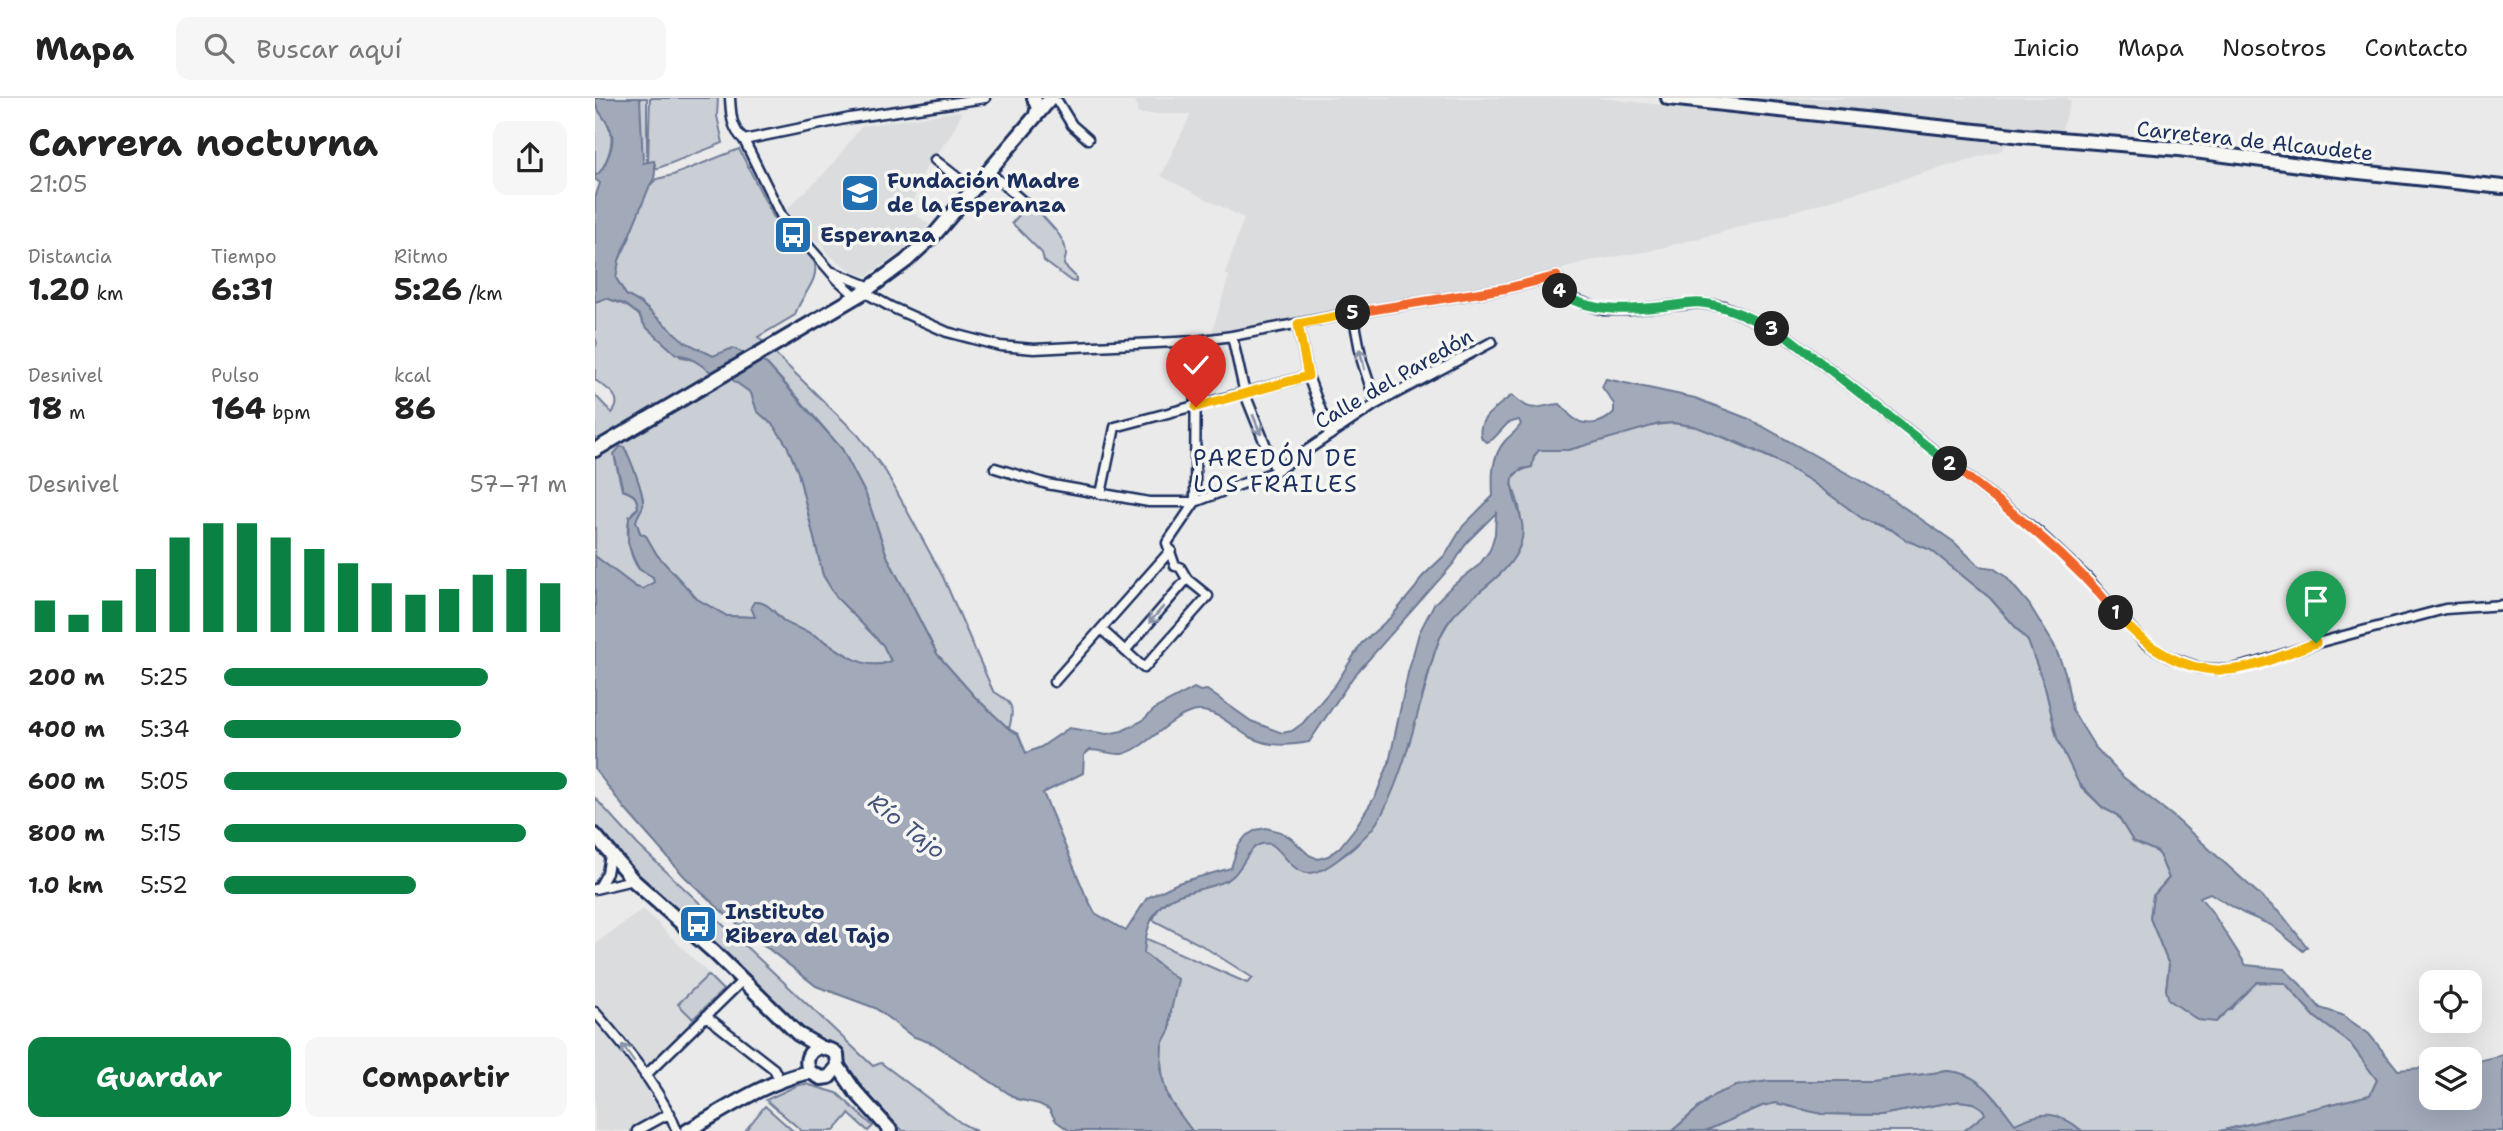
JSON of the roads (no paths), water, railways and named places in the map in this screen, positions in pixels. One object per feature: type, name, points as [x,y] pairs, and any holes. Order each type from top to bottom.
[{"type":"main road","points":[[1034,98],[1037,113]]},
{"type":"main road","name":"Carretera de Alcaudete","points":[[1668,98],[2023,136],[2179,149],[2330,169],[2503,187]]},
{"type":"main road","points":[[595,450],[866,290],[906,261],[935,234],[1037,113],[1057,99]]},
{"type":"main road","points":[[595,835],[633,880],[798,1034],[833,1051],[838,1061],[834,1072],[821,1078],[808,1063],[798,1034]]},
{"type":"main road","points":[[687,1131],[783,1080],[808,1063],[813,1050],[820,1047]]},
{"type":"main road","points":[[834,1072],[891,1131]]},
{"type":"street","points":[[730,98],[731,121],[737,134],[744,140],[781,215],[830,270],[866,290],[881,302],[947,332],[1000,346],[1034,349],[1196,341],[1508,288],[1557,276],[1562,295],[1604,310],[1698,303],[1723,306],[1784,334],[2038,532],[2088,579],[2145,643],[2169,657],[2200,668],[2229,670],[2316,643],[2445,609],[2503,605]]},
{"type":"street","points":[[744,140],[838,120],[985,98]]},
{"type":"street","points":[[1057,99],[1072,125],[1088,139]]},
{"type":"street","points":[[935,160],[972,189]]},
{"type":"street","points":[[988,171],[1027,205]]},
{"type":"street","points":[[830,270],[866,290],[881,302]]},
{"type":"street","points":[[1353,313],[1362,361],[1376,404]]},
{"type":"street","points":[[1298,324],[1308,376],[1329,435]]},
{"type":"street","points":[[1232,336],[1245,394],[1276,471]]},
{"type":"street","points":[[1101,629],[1144,668],[1208,596],[1187,579],[1180,567],[1175,566],[1167,543],[1195,502],[1196,341]]},
{"type":"street","name":"Calle del Paredón","points":[[995,468],[1047,484],[1101,494],[1149,502],[1195,502],[1276,471],[1376,404],[1492,342]]},
{"type":"street","points":[[1101,494],[1115,427],[1308,376]]},
{"type":"street","points":[[1054,682],[1171,550]]},
{"type":"street","points":[[1125,651],[1187,579]]},
{"type":"street","points":[[597,888],[607,873],[610,855]]},
{"type":"street","points":[[597,888],[633,880]]},
{"type":"street","points":[[645,1076],[743,980]]},
{"type":"street","points":[[595,1012],[645,1076],[670,1113],[677,1131]]},
{"type":"street","points":[[706,1016],[774,1069],[783,1080]]},
{"type":"street","points":[[637,1131],[670,1113]]},
{"type":"water","name":"Río Tajo","points":[[595,98],[640,98],[643,163],[654,161],[655,164],[653,180],[619,260],[616,278],[626,295],[640,303],[685,342],[713,356],[733,348],[767,364],[842,449],[866,495],[887,556],[937,654],[974,696],[1018,734],[1026,753],[1041,747],[1069,728],[1107,734],[1122,731],[1142,721],[1156,708],[1194,688],[1207,690],[1251,721],[1282,733],[1292,731],[1303,723],[1336,684],[1361,644],[1391,617],[1422,577],[1446,554],[1463,526],[1493,496],[1497,454],[1521,424],[1519,420],[1508,423],[1493,439],[1487,442],[1482,439],[1481,425],[1495,408],[1512,395],[1525,405],[1535,408],[1560,404],[1570,415],[1583,423],[1600,422],[1614,412],[1614,404],[1602,387],[1606,379],[1695,398],[1749,419],[1886,495],[1954,542],[1979,566],[1993,568],[2006,577],[2029,604],[2054,645],[2065,672],[2072,710],[2095,747],[2123,777],[2174,817],[2283,916],[2307,947],[2303,951],[2271,925],[2243,913],[2210,893],[2200,897],[2246,965],[2284,969],[2320,1008],[2342,1015],[2369,1034],[2398,1070],[2419,1068],[2419,1110],[2482,1110],[2482,1060],[2503,1055],[2503,1131],[2220,1131],[2370,1095],[2377,1080],[2350,1043],[2315,1017],[2285,983],[2257,982],[2216,1022],[2198,1020],[2169,1000],[2166,990],[2169,965],[2150,918],[2153,896],[2169,878],[2158,852],[2133,841],[2117,815],[2103,808],[2078,782],[2057,738],[2045,687],[2028,641],[1990,598],[1931,550],[1863,519],[1811,481],[1775,460],[1694,426],[1673,423],[1659,424],[1569,450],[1539,450],[1534,456],[1532,467],[1522,469],[1514,475],[1513,491],[1523,533],[1521,542],[1507,567],[1463,606],[1444,629],[1389,800],[1381,816],[1361,841],[1329,866],[1312,873],[1296,869],[1271,844],[1257,846],[1229,879],[1175,897],[1156,912],[1148,928],[1144,953],[1178,980],[1170,1015],[1170,1029],[1162,1044],[1161,1073],[1168,1098],[1192,1131],[1070,1131],[1056,1121],[1049,1109],[1017,1099],[934,1044],[912,1036],[875,1008],[816,986],[728,917],[684,876],[625,809],[595,769],[595,556],[636,587],[643,589],[654,582],[653,577],[639,569],[628,542],[629,517],[638,508],[634,496],[623,490],[614,454],[620,447],[624,447],[627,452],[642,494],[643,506],[636,521],[640,533],[646,536],[657,555],[697,599],[727,616],[755,617],[751,607],[754,602],[759,602],[785,622],[816,636],[851,658],[870,664],[891,661],[883,645],[837,598],[823,575],[798,472],[787,445],[774,426],[757,411],[751,393],[720,371],[711,372],[689,357],[676,354],[645,326],[639,315],[624,304],[606,298],[595,302],[595,198],[600,183],[595,176],[606,163],[612,146],[610,129]],"holes":[[[1496,513],[1495,534],[1490,550],[1479,565],[1434,604],[1419,633],[1389,763],[1376,795],[1339,848],[1318,859],[1281,832],[1266,828],[1256,830],[1246,836],[1238,846],[1231,868],[1178,883],[1147,898],[1126,931],[1095,913],[1043,793],[1083,773],[1084,755],[1090,750],[1118,754],[1132,751],[1172,722],[1193,712],[1203,711],[1222,718],[1264,743],[1286,745],[1309,742],[1353,677],[1454,563],[1467,542]]]},
{"type":"water","points":[[1948,1071],[1960,1073],[1979,1082],[2015,1124],[2033,1117],[2050,1115],[2065,1119],[2082,1131],[2048,1131],[2018,1127],[2020,1131],[1964,1131],[1985,1114],[1983,1109],[1974,1103],[1959,1101],[1880,1115],[1822,1114],[1776,1103],[1762,1106],[1705,1131],[1672,1131],[1714,1095],[1736,1086],[1769,1081],[1872,1081]]},
{"type":"place","name":"Fundación Madre de la Esperanza","points":[[860,193]]},
{"type":"place","name":"Esperanza","points":[[793,235]]},
{"type":"place","name":"Instituto Ribera del Tajo","points":[[698,924]]},
{"type":"district","name":"PAREDÓN DE LOS FRAILES","points":[[1276,471]]}]
